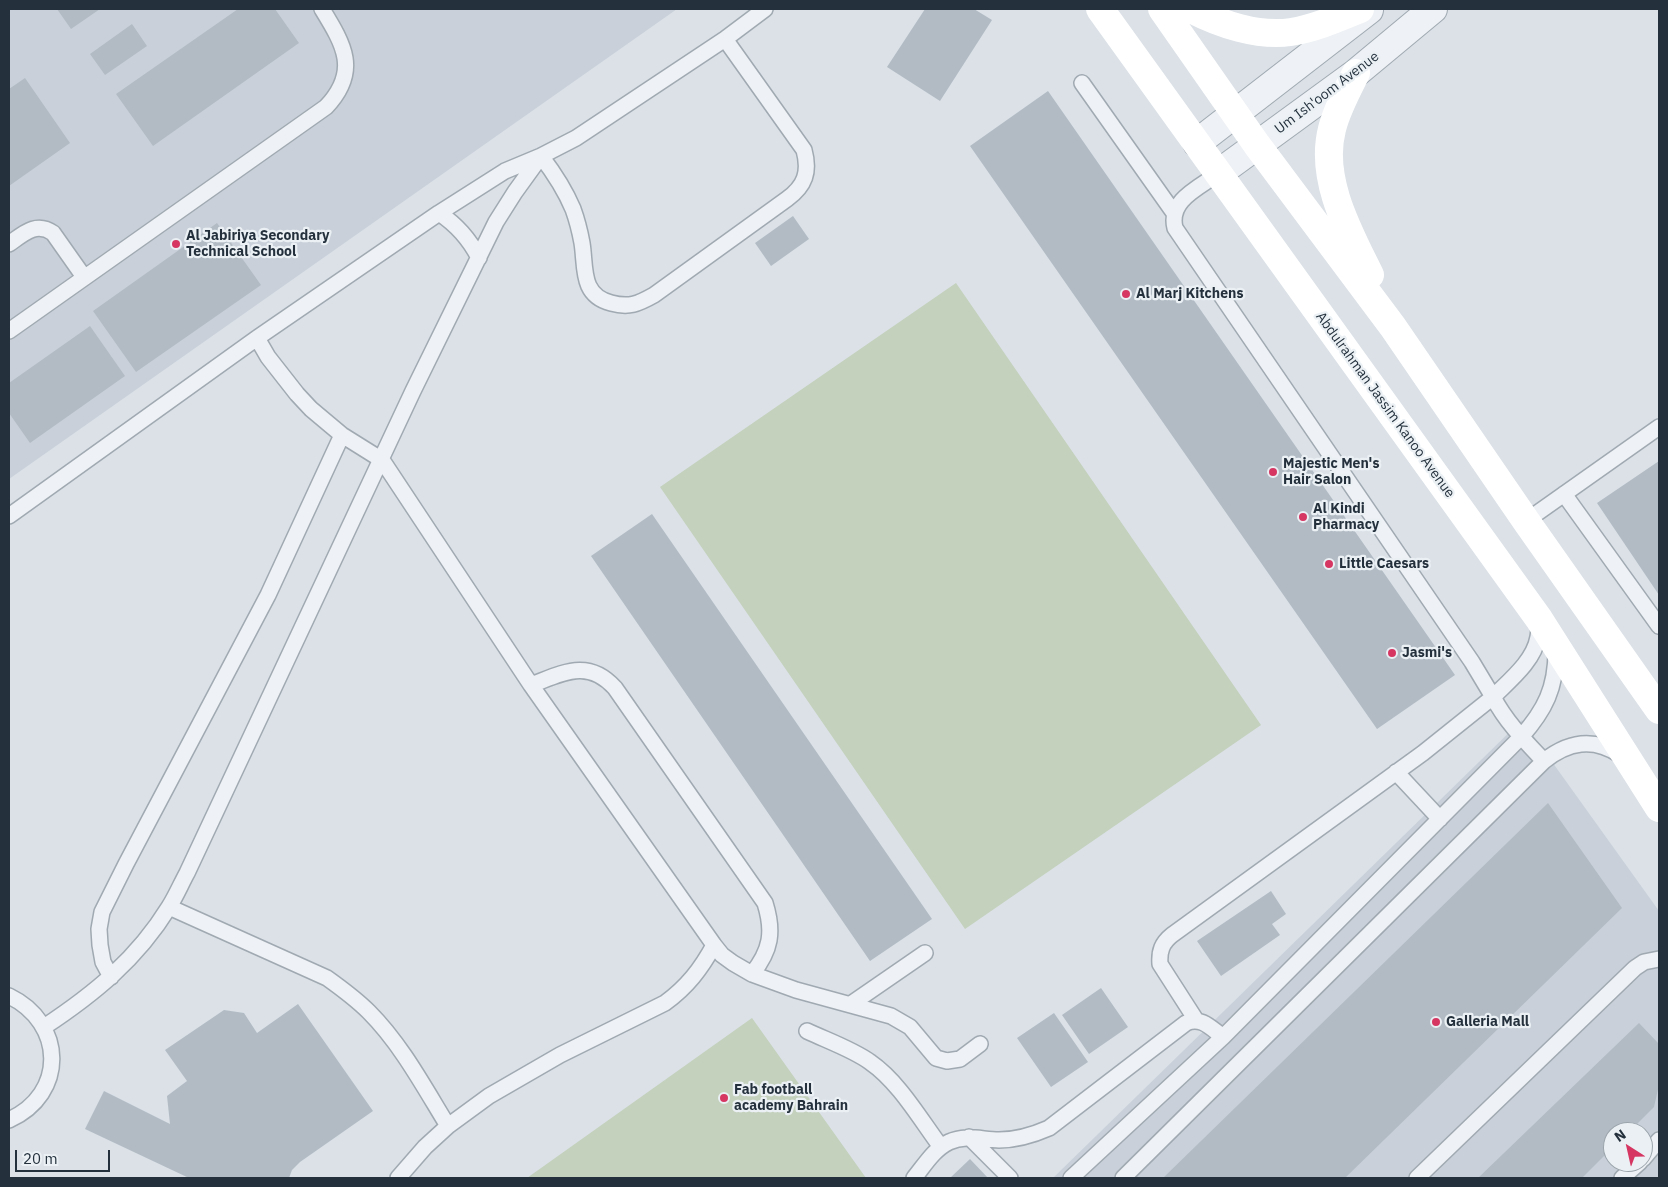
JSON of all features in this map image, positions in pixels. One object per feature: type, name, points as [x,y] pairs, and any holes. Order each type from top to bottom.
[{"type":"main road","name":"Abdulrahman Jassim Kanoo Avenue","points":[[1100,9],[1540,619],[1659,808]]},
{"type":"main road","points":[[1162,9],[1258,145],[1393,326],[1659,710]]},
{"type":"main road","points":[[1191,9],[1227,24],[1257,32],[1290,32],[1326,22],[1360,9]]},
{"type":"main road","points":[[1356,73],[1339,107],[1331,130],[1329,155],[1332,181],[1352,238],[1393,326]]},
{"type":"street","points":[[1197,143],[1370,9]]},
{"type":"street","name":"Um Ish'oom Avenue","points":[[1219,173],[1356,73],[1433,9]]},
{"type":"lane","points":[[9,331],[318,113],[335,97],[345,73],[346,61],[340,37],[322,9]]},
{"type":"lane","points":[[9,516],[257,338],[439,213],[505,171],[541,156],[598,125],[765,9]]},
{"type":"lane","points":[[541,156],[564,190],[573,210],[582,244],[584,273],[590,290],[604,302],[621,306],[639,304],[654,295],[796,192],[803,184],[807,161],[804,150],[724,39]]},
{"type":"lane","points":[[1082,84],[1174,213]]},
{"type":"lane","points":[[44,1027],[79,1004],[111,977],[132,956],[169,907],[187,873],[414,391],[496,222],[541,156]]},
{"type":"lane","points":[[1219,173],[1180,201],[1174,213],[1173,221],[1175,228],[1472,662],[1500,712],[1544,762]]},
{"type":"lane","points":[[439,213],[462,232],[472,244],[479,258]]},
{"type":"lane","points":[[9,244],[28,230],[43,228],[48,230],[53,233],[84,277]]},
{"type":"lane","points":[[257,338],[268,356],[311,409],[342,435],[382,460],[531,685],[722,955],[752,974],[796,990],[891,1016],[901,1021],[917,1034],[936,1058],[947,1061],[960,1059],[980,1044]]},
{"type":"lane","points":[[1526,520],[1659,428]]},
{"type":"lane","points":[[111,977],[104,962],[100,945],[99,929],[102,912],[268,595],[342,435]]},
{"type":"lane","points":[[1564,494],[1659,626]]},
{"type":"lane","points":[[1196,1020],[1160,964],[1159,956],[1166,940],[1396,772],[1493,697],[1532,653],[1538,637],[1540,619]]},
{"type":"lane","points":[[1070,1178],[1223,1037],[1521,736],[1545,704],[1553,685],[1556,645]]},
{"type":"lane","points":[[531,685],[569,671],[583,669],[607,679],[615,688],[765,903],[770,918],[771,933],[768,948],[762,962],[752,974]]},
{"type":"lane","points":[[1123,1178],[1544,762],[1557,752],[1571,745],[1587,744],[1603,746],[1632,764]]},
{"type":"lane","points":[[1396,772],[1440,819]]},
{"type":"lane","points":[[169,907],[327,978],[348,994],[369,1012],[387,1032],[448,1126]]},
{"type":"lane","points":[[398,1178],[425,1147],[448,1126],[489,1096],[560,1055],[665,1003],[680,992],[694,978],[714,945]]},
{"type":"lane","points":[[851,1004],[925,953]]},
{"type":"lane","points":[[1417,1178],[1635,968],[1644,962],[1659,959]]},
{"type":"lane","points":[[9,996],[35,1014],[44,1027],[50,1043],[52,1060],[49,1076],[42,1092],[32,1105],[9,1120]]},
{"type":"lane","points":[[914,1178],[941,1147],[949,1142],[969,1137],[999,1140],[1016,1139],[1033,1135],[1049,1128],[1186,1023],[1196,1020],[1202,1022],[1223,1037]]},
{"type":"lane","points":[[807,1031],[868,1060],[879,1068],[899,1091],[941,1147]]},
{"type":"lane","points":[[969,1137],[1010,1178]]},
{"type":"shaded area","name":"Al Jabiriya Secondary Technical School","points":[[9,9],[677,9],[9,479]]},
{"type":"shaded area","name":"Galleria Mall","points":[[1522,720],[1659,911],[1659,1178],[1053,1178]]},
{"type":"green space","points":[[956,283],[1261,725],[965,929],[660,487]]},
{"type":"green space","name":"Fab football academy Bahrain","points":[[752,1018],[866,1178],[527,1178]]},
{"type":"building","points":[[57,9],[100,9],[71,29]]},
{"type":"building","points":[[238,9],[275,9],[299,43],[153,146],[116,94]]},
{"type":"building","points":[[925,9],[974,9],[992,20],[940,101],[887,67]]},
{"type":"building","points":[[132,24],[147,46],[105,75],[90,54]]},
{"type":"building","points":[[25,78],[70,143],[9,186],[9,89]]},
{"type":"building","points":[[1048,91],[1455,675],[1377,729],[970,146]]},
{"type":"building","points":[[793,216],[809,239],[771,266],[755,243]]},
{"type":"building","points":[[217,223],[261,285],[136,372],[93,311]]},
{"type":"building","points":[[90,326],[125,376],[30,443],[9,413],[9,383]]},
{"type":"building","points":[[1659,461],[1659,595],[1597,503]]},
{"type":"building","points":[[652,514],[932,919],[870,961],[591,556]]},
{"type":"building","points":[[1548,803],[1622,908],[1345,1178],[1163,1178]]},
{"type":"building","points":[[1271,891],[1286,914],[1272,924],[1280,935],[1221,976],[1197,941]]},
{"type":"building","points":[[1101,988],[1128,1027],[1089,1054],[1062,1015]]},
{"type":"building","points":[[298,1004],[373,1111],[300,1162],[292,1170],[289,1178],[189,1178],[85,1129],[104,1091],[170,1124],[167,1096],[187,1081],[165,1050],[224,1010],[244,1013],[257,1033]]},
{"type":"building","points":[[1054,1013],[1088,1062],[1051,1087],[1017,1038]]},
{"type":"building","points":[[1639,1023],[1659,1044],[1659,1085],[1654,1107],[1639,1122],[1603,1122],[1603,1157],[1582,1178],[1478,1178]]},
{"type":"building","points":[[970,1159],[988,1178],[950,1178]]},
{"type":"place","name":"Al Jabiriya Secondary Technical School","points":[[176,244]]},
{"type":"place","name":"Al Marj Kitchens","points":[[1126,294]]},
{"type":"place","name":"Majestic Men's Hair Salon","points":[[1273,472]]},
{"type":"place","name":"Al Kindi Pharmacy","points":[[1303,517]]},
{"type":"place","name":"Little Caesars","points":[[1329,564]]},
{"type":"place","name":"Jasmi's","points":[[1392,653]]},
{"type":"place","name":"Galleria Mall","points":[[1436,1022]]},
{"type":"place","name":"Fab football academy Bahrain","points":[[724,1098]]}]
